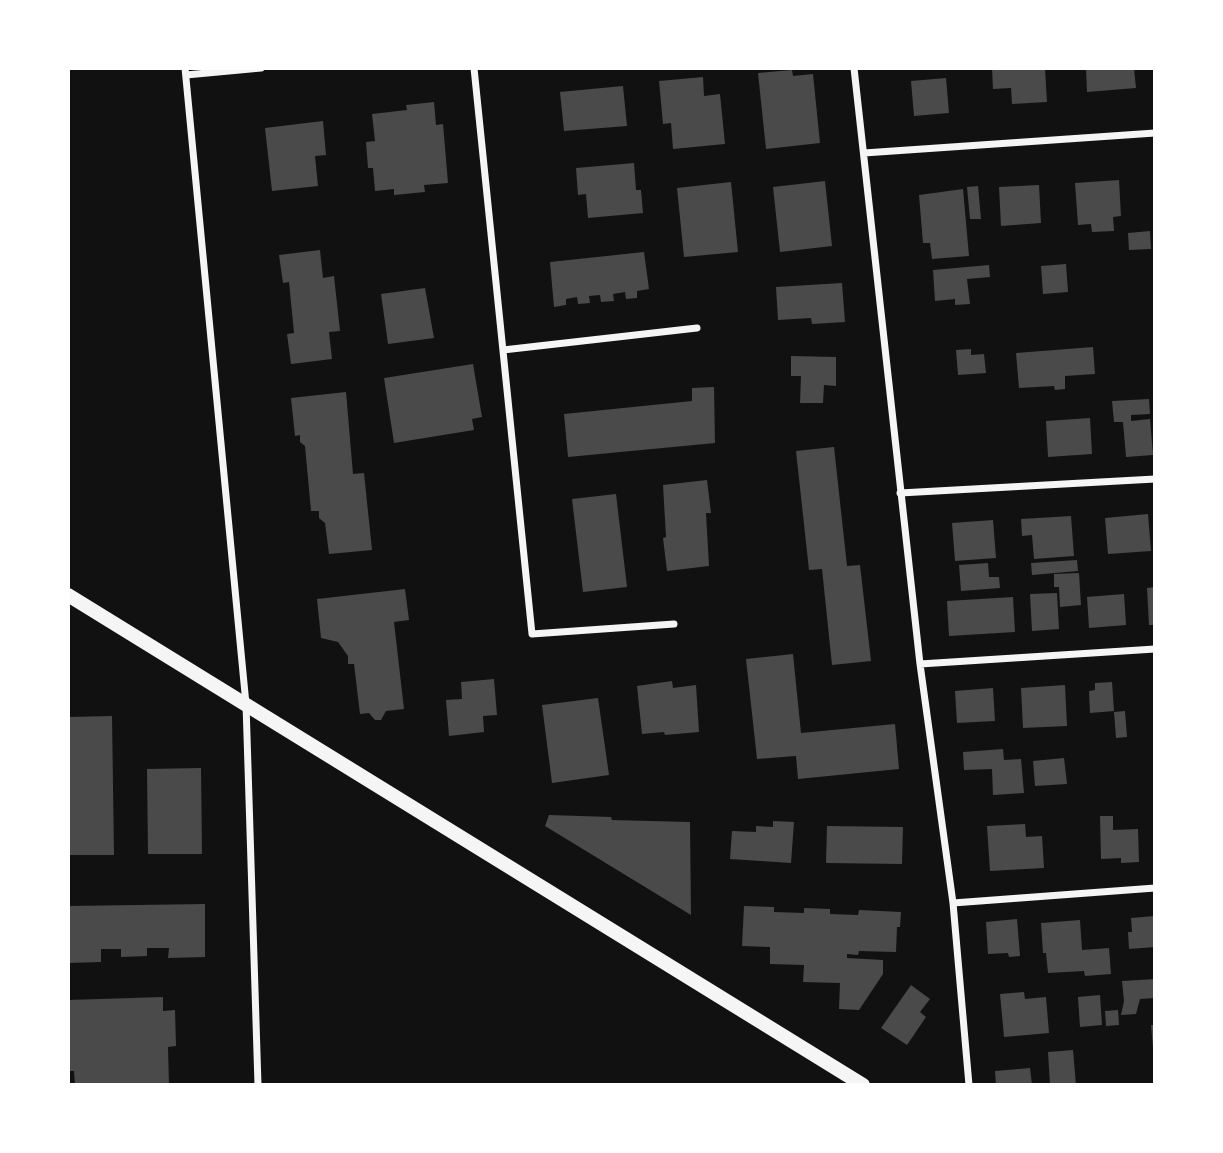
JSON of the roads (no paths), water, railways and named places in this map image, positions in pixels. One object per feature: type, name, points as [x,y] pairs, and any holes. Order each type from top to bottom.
[{"type":"main road","points":[[68,595],[863,1085]]},
{"type":"street","points":[[258,1085],[246,705],[186,72],[261,68]]},
{"type":"street","points":[[474,68],[532,634],[674,624]]},
{"type":"street","points":[[854,68],[920,664],[953,902],[969,1085]]},
{"type":"street","points":[[864,153],[1155,133]]},
{"type":"street","points":[[503,350],[698,328]]},
{"type":"street","points":[[900,493],[1155,479]]},
{"type":"street","points":[[920,664],[1155,649]]},
{"type":"street","points":[[953,902],[1155,888]]}]
